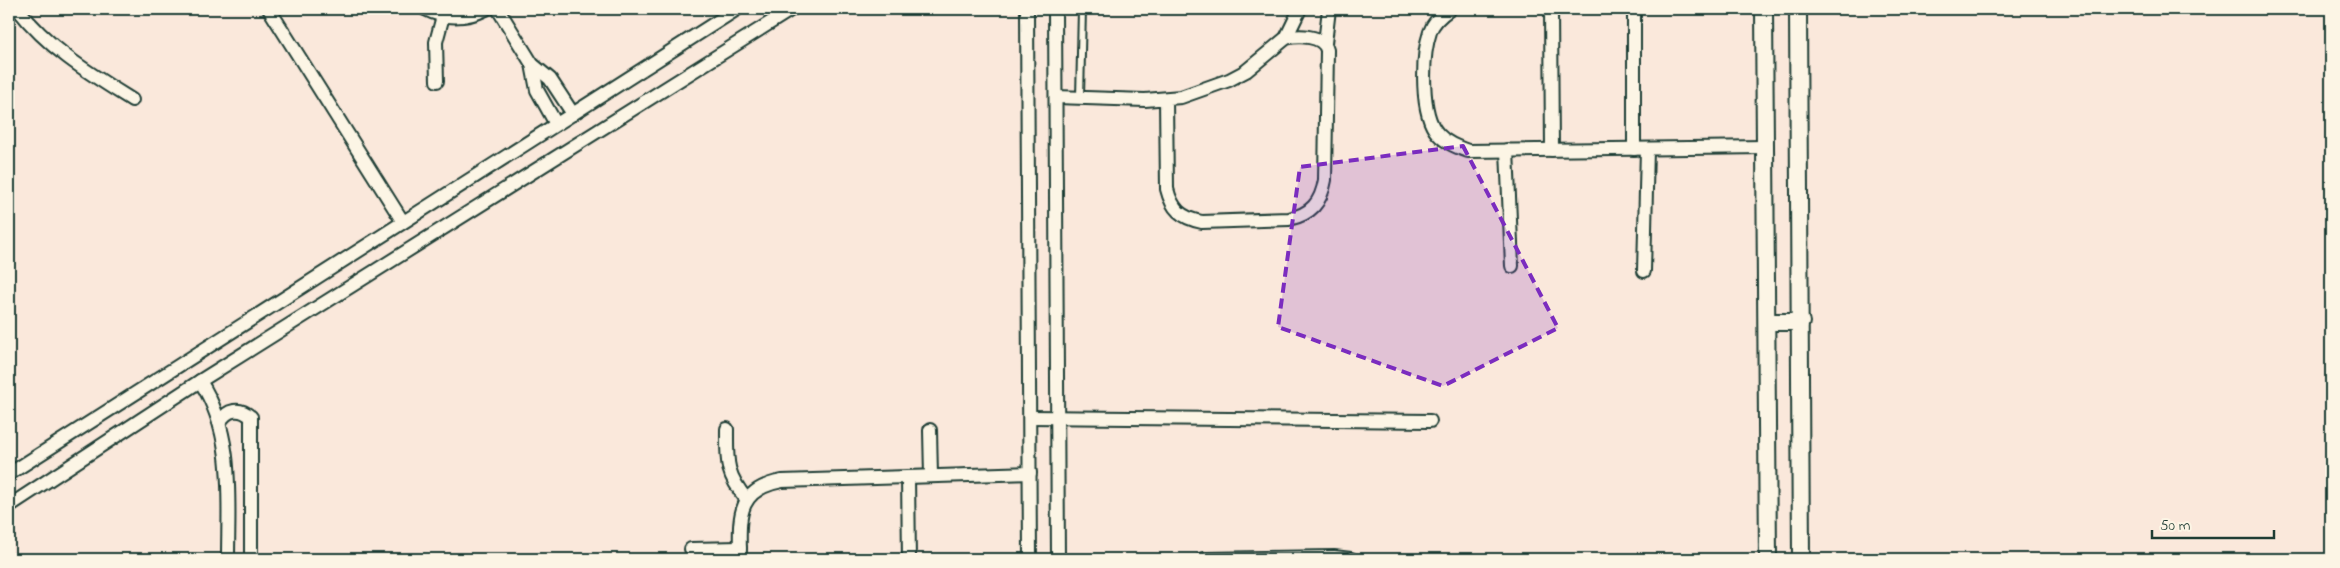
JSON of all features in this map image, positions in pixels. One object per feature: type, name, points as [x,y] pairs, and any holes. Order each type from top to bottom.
[{"type":"street","points":[[18,9],[43,38],[60,53],[132,100]]},
{"type":"street","points":[[269,9],[403,222]]},
{"type":"street","points":[[425,9],[443,16],[469,15],[486,9]]},
{"type":"street","points":[[498,9],[532,64],[550,79],[573,114]]},
{"type":"street","points":[[9,474],[737,9]]},
{"type":"street","points":[[9,506],[200,381],[792,9]]},
{"type":"street","points":[[1027,9],[1030,559]]},
{"type":"street","points":[[1055,9],[1058,559]]},
{"type":"street","points":[[1056,97],[1166,99],[1195,93],[1229,80],[1246,70],[1286,38],[1300,9]]},
{"type":"street","points":[[1324,43],[1329,9]]},
{"type":"street","points":[[1450,9],[1440,16],[1430,30],[1424,101],[1428,118],[1437,134],[1451,145],[1468,150],[1765,147]]},
{"type":"street","points":[[1551,9],[1552,150]]},
{"type":"street","points":[[1634,9],[1641,149],[1644,270]]},
{"type":"street","points":[[1764,9],[1768,559]]},
{"type":"street","points":[[1798,9],[1801,559]]},
{"type":"street","points":[[437,81],[436,42],[443,16]]},
{"type":"street","points":[[1166,99],[1167,189],[1170,202],[1178,212],[1189,220],[1202,222],[1289,219],[1303,216],[1315,207],[1323,195],[1325,180],[1327,50],[1324,43],[1319,39],[1286,38]]},
{"type":"street","points":[[532,64],[537,90],[556,124]]},
{"type":"street","points":[[1507,150],[1512,266]]},
{"type":"street","points":[[1766,322],[1801,322]]},
{"type":"street","points":[[200,381],[212,400],[220,422],[227,460],[228,559]]},
{"type":"street","points":[[220,422],[227,413],[232,411],[244,412],[251,417],[251,559]]},
{"type":"street","points":[[1030,417],[1430,421]]},
{"type":"street","points":[[727,429],[728,468],[734,484],[747,500]]},
{"type":"street","points":[[930,430],[931,476]]},
{"type":"street","points":[[691,548],[740,554],[739,517],[747,500],[756,490],[768,484],[782,481],[1030,473]]},
{"type":"street","points":[[908,477],[909,559]]},
{"type":"street","points":[[228,519],[251,520]]},
{"type":"street","points":[[1203,559],[1334,557],[1351,559]]},
{"type":"lane","points":[[1080,97],[1082,9]]},
{"type":"highlighted area","points":[[1463,146],[1558,328],[1443,386],[1278,327],[1300,167]]}]
